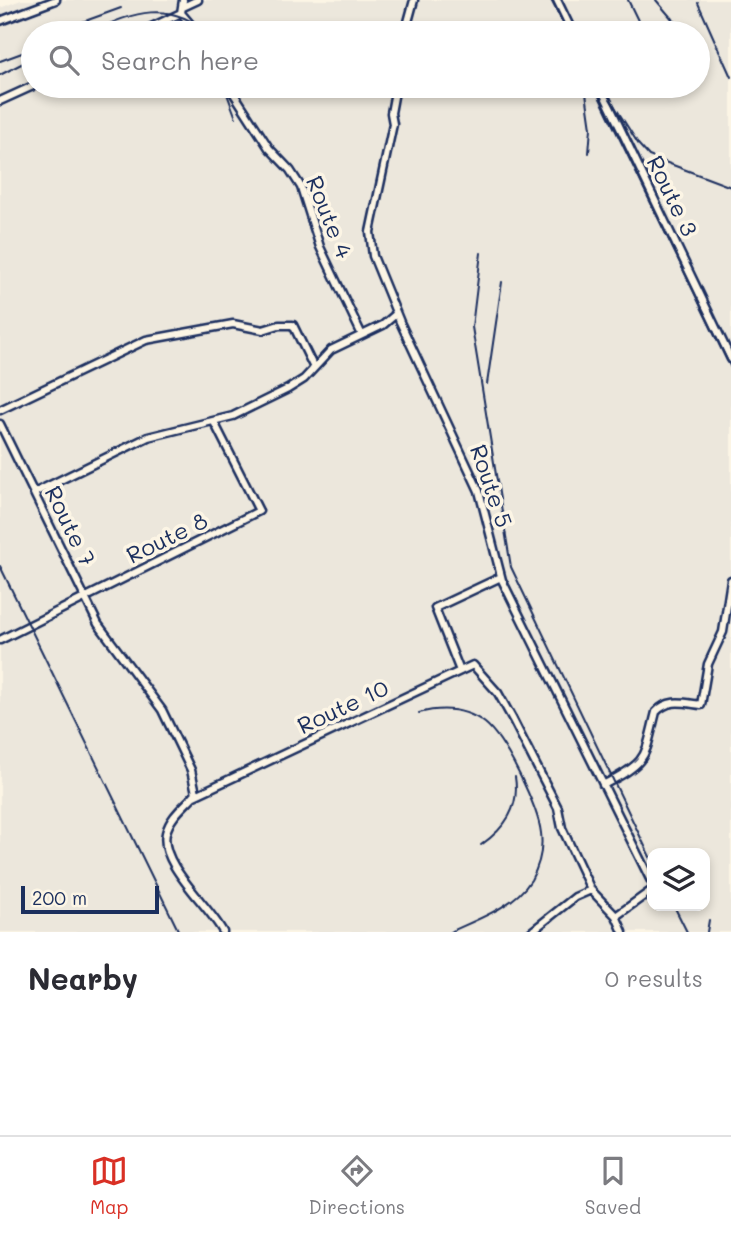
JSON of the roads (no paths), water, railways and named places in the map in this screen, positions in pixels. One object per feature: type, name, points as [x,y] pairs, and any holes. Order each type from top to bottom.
[{"type":"street","points":[[0,21],[57,0]]},
{"type":"street","points":[[159,21],[198,0]]},
{"type":"street","points":[[408,21],[414,0]]},
{"type":"street","points":[[557,0],[567,21]]},
{"type":"street","points":[[0,102],[21,92]]},
{"type":"street","name":"Route 4","points":[[237,98],[269,148],[290,170],[301,187],[320,247],[361,333]]},
{"type":"street","name":"Route 5","points":[[394,98],[391,113],[393,124],[370,232],[373,256],[396,314],[479,491],[501,576],[647,873]]},
{"type":"street","name":"Route 3","points":[[606,98],[731,359]]},
{"type":"street","points":[[34,493],[49,483],[148,437],[233,416],[288,389],[331,350],[361,333],[383,325],[396,314]]},
{"type":"street","points":[[0,411],[146,340],[233,324],[262,330],[279,325],[293,326],[314,368]]},
{"type":"street","name":"Route 8","points":[[0,640],[259,511],[214,422]]},
{"type":"street","name":"Route 7","points":[[0,424],[110,643],[162,710],[191,770],[196,785],[193,796]]},
{"type":"street","points":[[501,576],[435,608],[460,671],[473,665],[498,694],[558,808],[562,828],[591,890],[616,916],[623,932]]},
{"type":"street","points":[[603,785],[634,768],[647,754],[656,712],[660,707],[677,702],[701,705],[708,664],[723,632],[731,580]]},
{"type":"street","name":"Route 10","points":[[193,796],[460,671]]},
{"type":"street","points":[[193,796],[176,814],[166,833],[167,848],[176,870],[203,901],[223,932]]},
{"type":"street","points":[[531,932],[575,897],[591,890]]},
{"type":"street","points":[[616,916],[647,894]]},
{"type":"railway","points":[[551,0],[562,21]]},
{"type":"railway","points":[[628,0],[638,21]]},
{"type":"railway","points":[[656,0],[674,21]]},
{"type":"railway","points":[[698,3],[706,21]]},
{"type":"railway","points":[[85,21],[121,8]]},
{"type":"railway","points":[[116,21],[151,12],[179,16],[189,21]]},
{"type":"railway","points":[[710,30],[731,77]]},
{"type":"railway","points":[[0,61],[21,53]]},
{"type":"railway","points":[[0,75],[21,64]]},
{"type":"railway","points":[[228,98],[236,118]]},
{"type":"railway","points":[[587,98],[591,128],[589,153]]},
{"type":"railway","points":[[600,98],[731,368]]},
{"type":"railway","points":[[610,98],[649,156],[731,187]]},
{"type":"railway","points":[[481,253],[472,327],[511,567],[647,851]]},
{"type":"railway","points":[[487,384],[502,282]]},
{"type":"railway","points":[[0,566],[179,932]]},
{"type":"railway","points":[[419,713],[453,710],[469,714],[485,723],[502,743],[519,774],[534,807],[541,833],[538,863],[524,889],[495,911],[450,932]]},
{"type":"railway","points":[[481,845],[497,832],[509,816],[515,798],[515,777]]},
{"type":"railway","points":[[676,911],[687,932]]},
{"type":"railway","points":[[707,932],[709,920]]}]
